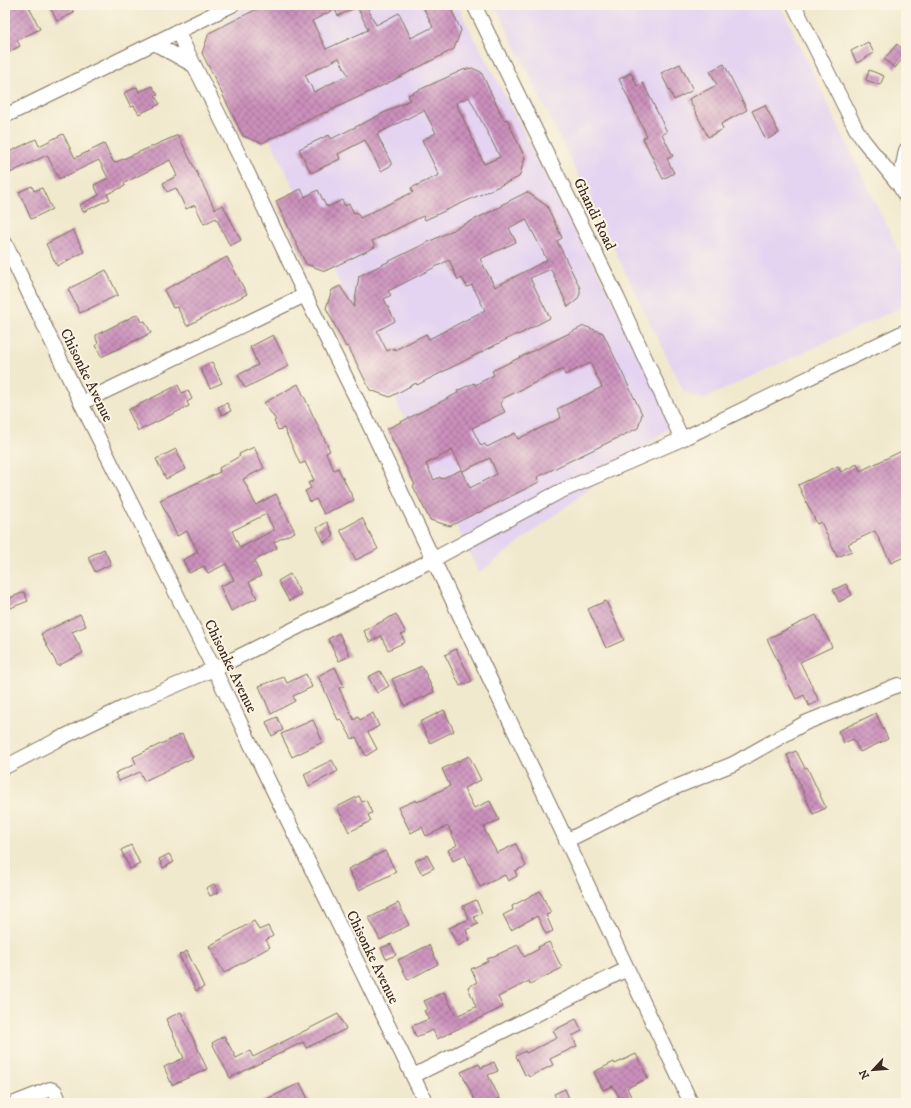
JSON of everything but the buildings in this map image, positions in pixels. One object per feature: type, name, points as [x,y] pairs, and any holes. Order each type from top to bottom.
[{"type":"street","points":[[5,116],[232,5]]},
{"type":"street","name":"Ghandi Road","points":[[474,5],[617,297],[682,439]]},
{"type":"street","points":[[794,5],[856,129],[902,191]]},
{"type":"street","points":[[177,31],[244,165],[305,295],[367,420],[432,560],[691,1103]]},
{"type":"street","points":[[154,42],[193,65]]},
{"type":"street","points":[[902,191],[906,150]]},
{"type":"street","name":"Chisonke Avenue","points":[[7,252],[80,402],[214,669],[426,1103]]},
{"type":"street","points":[[80,402],[305,295]]},
{"type":"street","points":[[5,767],[118,710],[214,669],[432,560],[559,492],[682,439],[906,331]]},
{"type":"street","points":[[566,840],[666,791],[733,764],[753,754],[805,723],[898,685]]},
{"type":"street","points":[[413,1076],[627,969]]},
{"type":"street","points":[[15,1103],[50,1089],[55,1091],[60,1103]]},
{"type":"shaded area","points":[[245,5],[457,5],[677,422],[479,573],[291,182],[216,31]]},
{"type":"shaded area","points":[[495,5],[780,5],[906,266],[906,305],[703,399],[684,392]]}]
